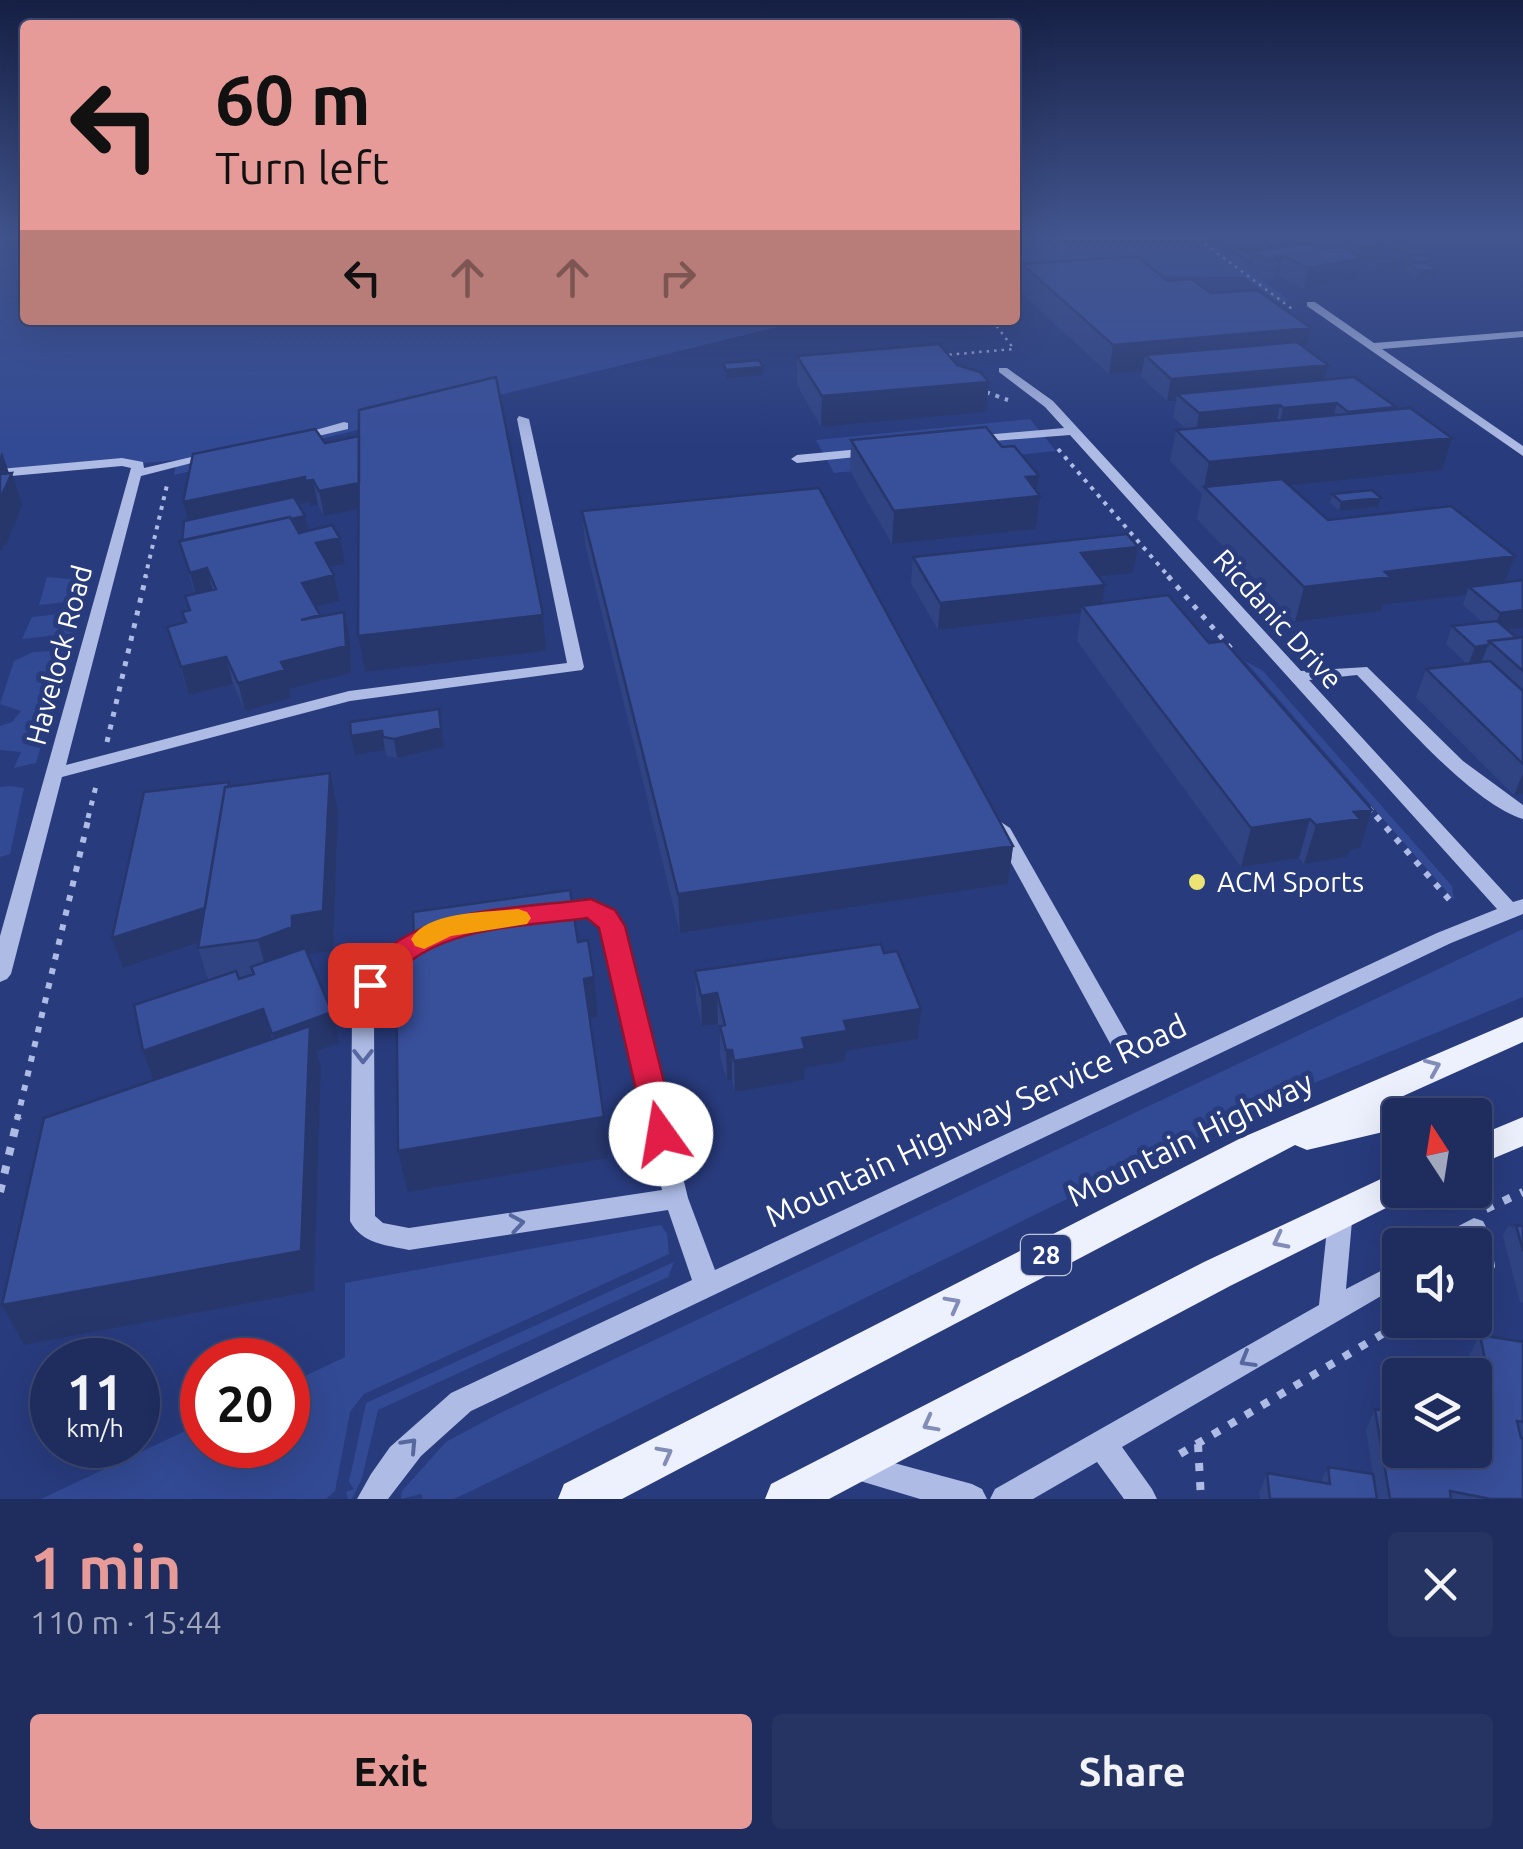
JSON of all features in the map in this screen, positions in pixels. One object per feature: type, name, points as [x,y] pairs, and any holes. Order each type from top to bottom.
[{"type":"main road","name":"Mountain Highway","points":[[579,1499],[1253,1148],[1523,1029]]},
{"type":"main road","points":[[1253,1148],[1382,1119]]},
{"type":"main road","points":[[1492,1122],[1520,1132]]},
{"type":"main road","points":[[1492,1144],[1520,1132]]},
{"type":"main road","points":[[786,1499],[1382,1192]]},
{"type":"street","points":[[1312,305],[1523,452]]},
{"type":"street","points":[[1372,346],[1523,334]]},
{"type":"street","name":"Ricdanic Drive","points":[[1003,370],[1049,404],[1296,676],[1516,908]]},
{"type":"street","points":[[56,773],[349,696],[576,667],[524,419]]},
{"type":"street","points":[[287,439],[344,426]]},
{"type":"street","points":[[948,443],[1073,431]]},
{"type":"street","points":[[797,459],[892,450]]},
{"type":"street","points":[[0,473],[122,462],[137,470],[230,452]]},
{"type":"street","name":"Havelock Road","points":[[0,974],[137,470]]},
{"type":"street","points":[[1296,676],[1361,670],[1435,748],[1480,786],[1523,813]]},
{"type":"street","points":[[996,818],[1126,1052]]},
{"type":"street","points":[[536,916],[591,908],[605,916],[612,926],[676,1198],[708,1286]]},
{"type":"street","name":"Mountain Highway Service Road","points":[[372,1499],[390,1467],[420,1434],[461,1402],[1516,908]]},
{"type":"street","points":[[433,934],[386,962],[370,985],[362,1017],[363,1221],[376,1232],[408,1239],[676,1198]]},
{"type":"street","points":[[1331,1312],[1341,1210]]},
{"type":"street","points":[[1005,1499],[1382,1282]]},
{"type":"street","points":[[1102,1444],[1142,1499]]},
{"type":"street","points":[[850,1465],[972,1499]]},
{"type":"path","points":[[997,325],[1012,341],[1014,350],[1003,370]]},
{"type":"path","points":[[955,365],[946,355],[1014,350]]},
{"type":"path","points":[[974,388],[1018,403],[1238,656]]},
{"type":"path","points":[[0,1192],[168,482]]},
{"type":"path","points":[[1365,802],[1454,905]]},
{"type":"path","points":[[1180,1454],[1382,1334]]},
{"type":"path","points":[[1198,1444],[1200,1499]]},
{"type":"shaded area","points":[[0,305],[20,305],[20,325],[786,325],[174,475],[177,460],[0,476]]},
{"type":"shaded area","points":[[1030,419],[1056,451],[834,473],[816,440]]},
{"type":"shaded area","points":[[47,577],[90,581],[85,600],[39,605]]},
{"type":"shaded area","points":[[80,615],[75,633],[22,639],[32,617]]},
{"type":"shaded area","points":[[66,650],[36,763],[14,768],[21,752],[0,750],[0,726],[12,722],[21,711],[0,704],[14,661],[33,652]]},
{"type":"shaded area","points":[[1245,661],[1263,671],[1452,886],[1454,900]]},
{"type":"shaded area","points":[[0,787],[24,788],[10,854],[0,857]]},
{"type":"shaded area","points":[[1523,929],[1523,997],[1314,1083],[1104,1181],[465,1494],[453,1499],[423,1499],[421,1494],[401,1499],[402,1491],[446,1442],[496,1415]]},
{"type":"shaded area","points":[[661,1225],[667,1234],[669,1254],[364,1394],[350,1412],[335,1491],[326,1499],[41,1499],[107,1468],[160,1468],[160,1443],[180,1433],[180,1468],[310,1468],[310,1374],[345,1357],[345,1283]]},
{"type":"shaded area","points":[[674,1262],[668,1277],[378,1410],[362,1478],[352,1499],[348,1499],[346,1492],[354,1489],[349,1482],[366,1403]]},
{"type":"building","points":[[1068,305],[1278,305],[1311,328],[1113,345]]},
{"type":"building","points":[[1297,342],[1328,365],[1171,379],[1145,355]]},
{"type":"building","points":[[939,344],[957,365],[980,372],[989,382],[822,396],[797,356]]},
{"type":"building","points":[[759,360],[763,367],[726,370],[723,363]]},
{"type":"building","points":[[496,377],[543,615],[358,636],[359,410]]},
{"type":"building","points":[[1354,377],[1396,407],[1348,412],[1337,403],[1199,413],[1177,394]]},
{"type":"building","points":[[1410,408],[1452,438],[1209,462],[1176,430]]},
{"type":"building","points":[[986,427],[1002,447],[1014,446],[1039,476],[1026,477],[1040,496],[894,511],[851,440]]},
{"type":"building","points":[[315,429],[325,443],[359,436],[359,483],[319,491],[313,480],[305,481],[305,477],[183,502],[193,454]]},
{"type":"building","points":[[12,473],[0,499],[0,474]]},
{"type":"building","points":[[1282,479],[1328,520],[1451,506],[1515,556],[1385,572],[1391,577],[1304,587],[1204,487]]},
{"type":"building","points":[[819,488],[1013,846],[678,894],[582,511]]},
{"type":"building","points":[[1372,490],[1381,498],[1341,502],[1332,494]]},
{"type":"building","points":[[294,497],[305,516],[182,541],[184,521]]},
{"type":"building","points":[[290,517],[299,533],[332,525],[340,538],[316,543],[334,575],[302,583],[320,615],[301,620],[344,612],[346,646],[281,662],[285,670],[238,683],[226,657],[181,667],[167,627],[186,622],[182,612],[190,610],[185,596],[216,589],[207,568],[190,573],[179,541]]},
{"type":"building","points":[[1127,534],[1138,547],[1081,553],[1105,585],[940,603],[913,557]]},
{"type":"building","points":[[1523,580],[1523,610],[1500,613],[1469,587]]},
{"type":"building","points":[[1168,595],[1209,643],[1224,641],[1372,810],[1354,812],[1360,819],[1316,825],[1310,819],[1251,828],[1082,606]]},
{"type":"building","points":[[1497,621],[1517,638],[1475,647],[1452,626]]},
{"type":"building","points":[[1523,637],[1523,671],[1489,641]]},
{"type":"building","points":[[1490,661],[1523,691],[1523,764],[1426,669]]},
{"type":"building","points":[[439,709],[441,728],[394,739],[383,737],[382,731],[351,736],[350,722]]},
{"type":"building","points":[[330,773],[323,911],[292,916],[292,927],[258,940],[198,948],[225,787]]},
{"type":"building","points":[[229,782],[205,908],[112,938],[144,792]]},
{"type":"building","points":[[570,890],[578,942],[588,940],[594,977],[584,979],[604,1117],[398,1151],[396,946],[414,943],[413,912]]},
{"type":"building","points":[[881,944],[884,953],[897,951],[921,1009],[844,1021],[847,1031],[802,1038],[805,1049],[734,1061],[732,1050],[726,1050],[720,1026],[725,1025],[717,993],[701,996],[695,971]]},
{"type":"building","points":[[305,948],[332,1012],[272,1034],[263,1009],[143,1051],[134,1005],[236,971],[239,979],[254,974],[251,967]]},
{"type":"building","points":[[310,1026],[301,1251],[2,1305],[44,1118]]},
{"type":"building","points":[[1516,1225],[1523,1226],[1523,1251]]},
{"type":"building","points":[[1481,1338],[1523,1342],[1523,1422],[1517,1421],[1523,1439],[1523,1499],[1491,1499],[1450,1491],[1451,1499],[1390,1499],[1385,1468],[1492,1468],[1492,1358],[1485,1358]]},
{"type":"building","points":[[1375,1409],[1382,1410],[1382,1451]]},
{"type":"building","points":[[1328,1467],[1373,1474],[1377,1499],[1270,1499],[1267,1473],[1330,1484]]},
{"type":"slow traffic","points":[[424,939],[445,928],[518,918]]},
{"type":"place","name":"ACM Sports","points":[[1197,882]]},
{"type":"route","points":[[370,985],[386,962],[445,928],[591,908],[605,916],[612,926],[661,1134]]}]
